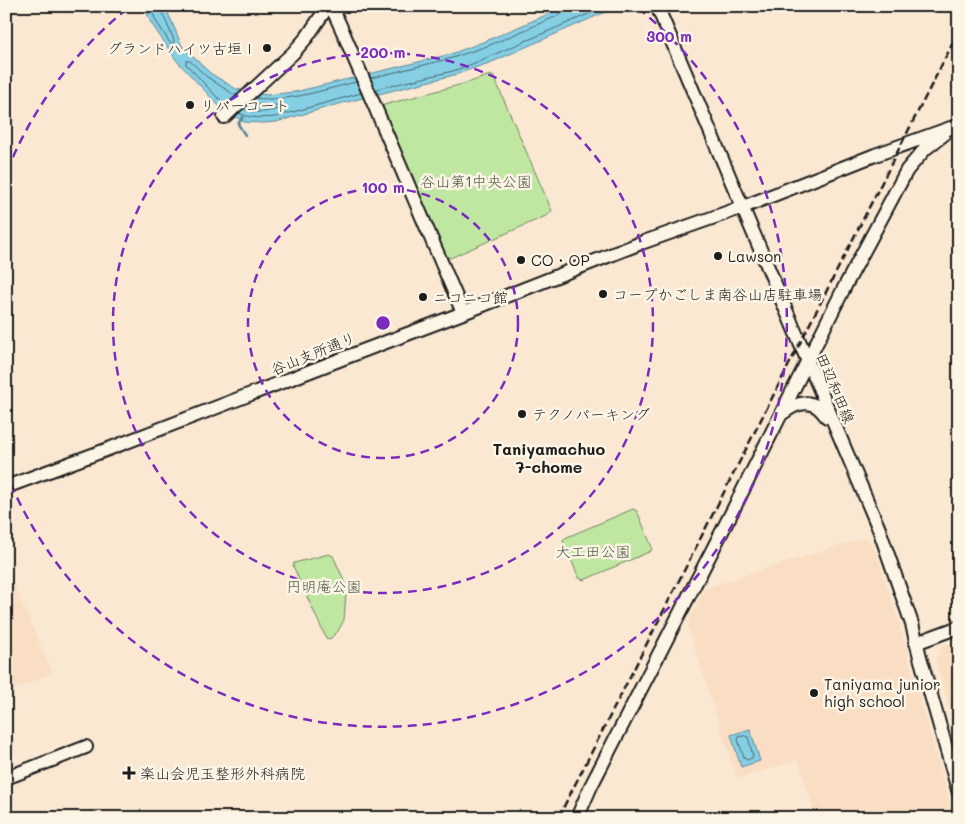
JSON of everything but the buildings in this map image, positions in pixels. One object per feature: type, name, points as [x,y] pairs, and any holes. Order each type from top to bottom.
[{"type":"street","points":[[224,116],[292,53],[307,37],[329,6],[335,15],[360,71],[463,313]]},
{"type":"street","name":"田辺和田線","points":[[656,6],[879,529],[912,624],[959,792]]},
{"type":"street","points":[[577,818],[845,286],[907,170],[925,149],[958,125]]},
{"type":"street","name":"谷山支所通り","points":[[6,487],[120,445],[641,243],[743,207],[874,155],[958,125]]},
{"type":"street","points":[[905,145],[909,162],[907,170]]},
{"type":"street","points":[[781,414],[798,404],[810,404],[817,406],[835,427]]},
{"type":"street","points":[[916,643],[959,627]]},
{"type":"street","points":[[6,778],[86,747]]},
{"type":"shaded area","name":"Taniyama junior high school","points":[[863,538],[868,540],[876,552],[894,606],[954,818],[816,818],[798,760],[740,778],[736,776],[688,627],[688,623],[705,589]]},
{"type":"shaded area","points":[[6,565],[52,672],[6,693]]},
{"type":"shaded area","points":[[959,640],[959,741],[936,660],[942,646]]},
{"type":"green space","name":"谷山第1中央公園","points":[[490,75],[494,77],[552,211],[548,215],[450,258],[446,257],[383,109],[384,105]]},
{"type":"green space","name":"大工田公園","points":[[633,509],[637,511],[652,547],[651,551],[584,580],[579,578],[563,541],[565,538]]},
{"type":"green space","name":"円明庵公園","points":[[329,554],[333,556],[344,580],[346,593],[344,620],[338,631],[329,640],[326,638],[293,566],[294,563]]},
{"type":"water","points":[[144,6],[165,6],[182,46],[210,73],[236,89],[266,95],[295,92],[451,54],[567,6],[619,6],[492,62],[454,75],[276,122],[263,123],[244,122],[220,107],[177,61],[151,23]]},
{"type":"water","points":[[750,729],[760,761],[741,767],[731,735]]},
{"type":"waterway","points":[[243,117],[238,124],[245,135]]},
{"type":"railway","points":[[558,818],[959,31]]},
{"type":"place","name":"グランドハイツ古垣Ⅰ","points":[[267,48]]},
{"type":"place","name":"リバーコート","points":[[190,105]]},
{"type":"place","name":"Lawson","points":[[718,256]]},
{"type":"place","name":"CO・OP","points":[[521,260]]},
{"type":"place","name":"コープかごしま南谷山店駐車場","points":[[603,294]]},
{"type":"place","name":"ニコニコ館","points":[[423,297]]},
{"type":"place","name":"テクノパーキング","points":[[522,414]]},
{"type":"place","name":"Taniyama junior high school","points":[[814,693]]},
{"type":"place","name":"楽山会児玉整形外科病院","points":[[129,773]]},
{"type":"district","name":"Taniyamachuo 7-chome","points":[[549,457]]}]
